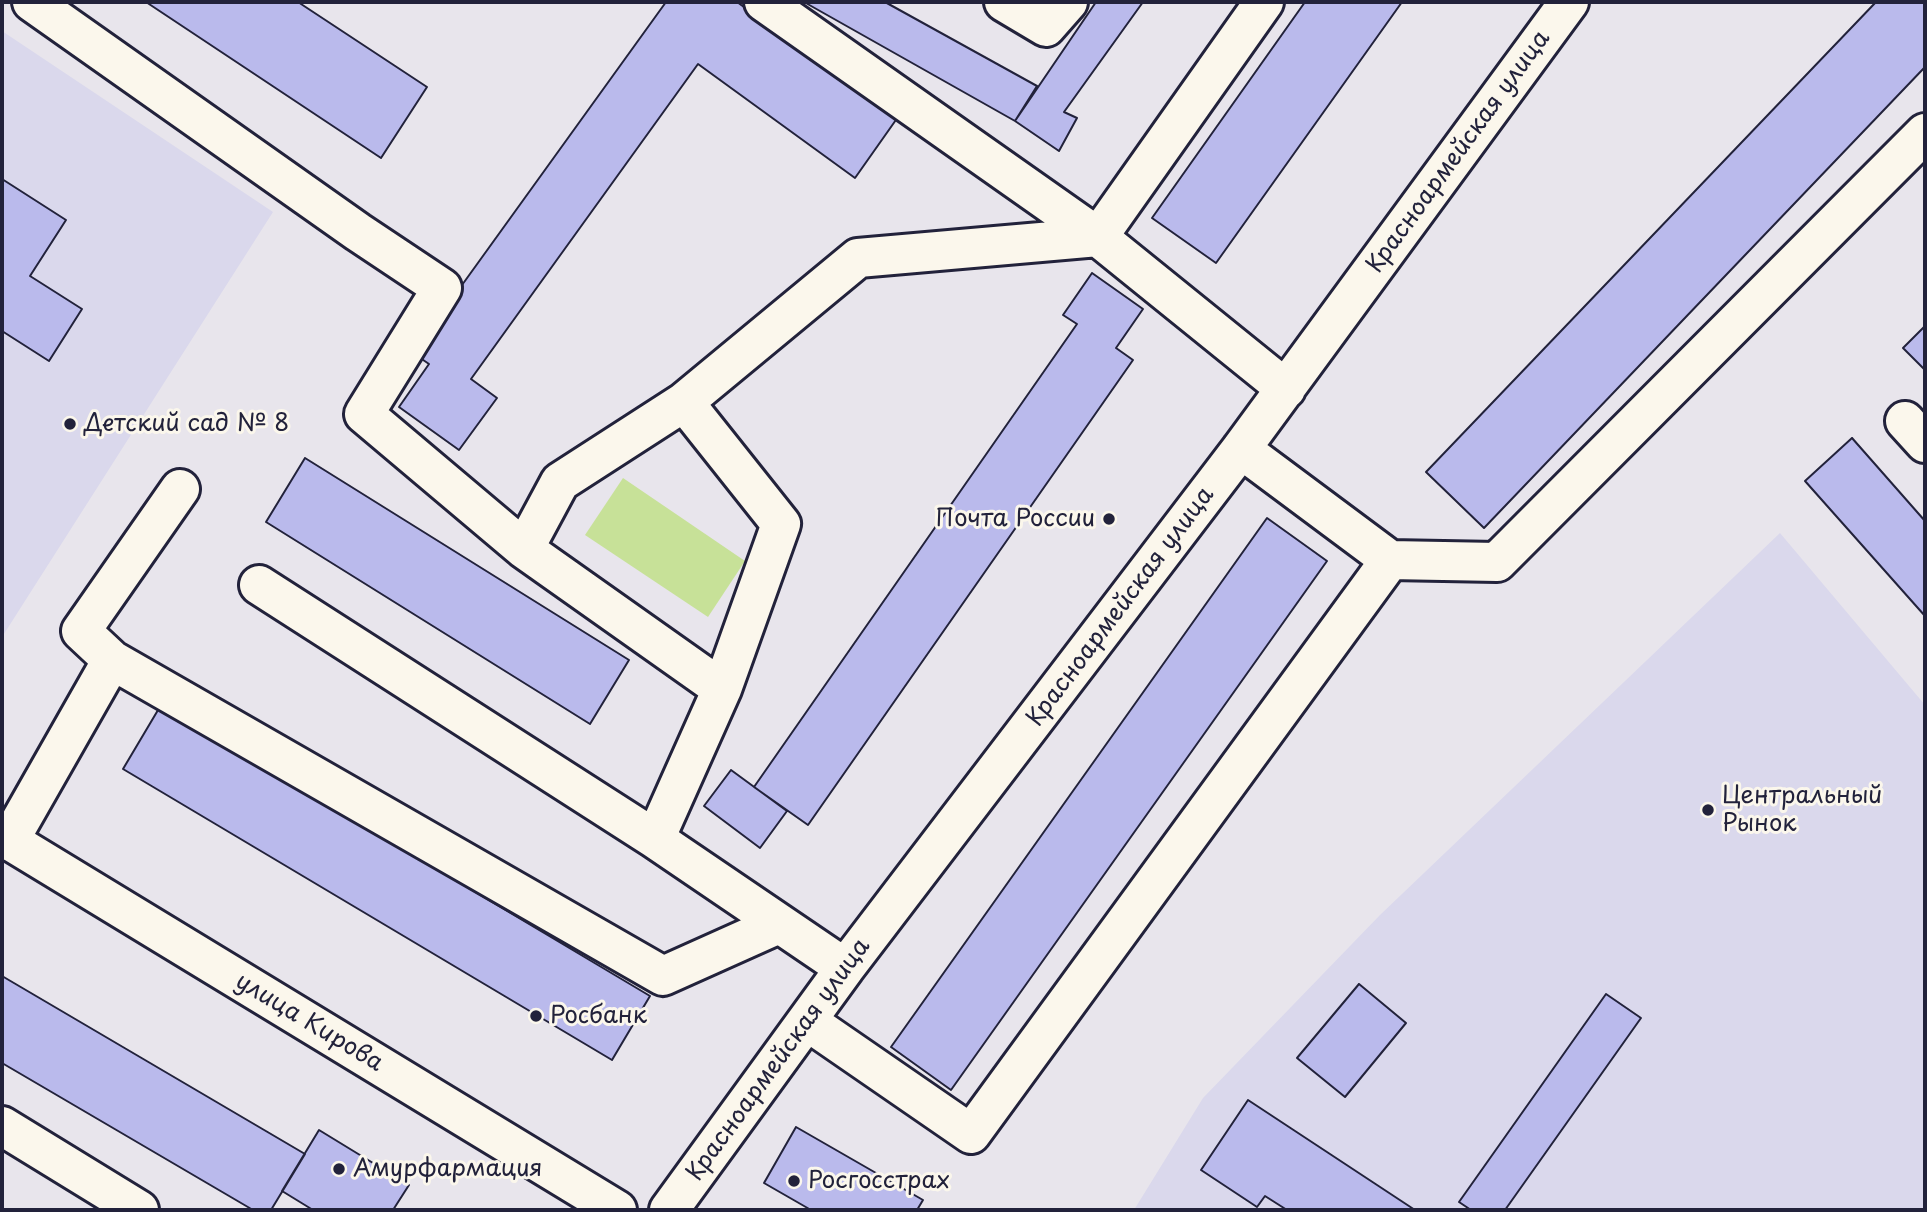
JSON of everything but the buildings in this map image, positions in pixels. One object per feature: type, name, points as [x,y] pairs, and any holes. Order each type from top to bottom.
[{"type":"street","points":[[32,2],[358,232],[442,288],[364,414],[524,549],[722,689]]},
{"type":"street","points":[[764,2],[1098,237],[1286,389]]},
{"type":"street","points":[[1004,2],[1046,27],[1068,2]]},
{"type":"street","points":[[524,549],[560,482],[684,402],[858,258],[1098,237],[1264,2]]},
{"type":"street","name":"Красноармейская улица","points":[[669,1210],[845,968],[1286,389],[1569,2]]},
{"type":"street","points":[[1241,449],[1390,560],[1497,562],[1925,133]]},
{"type":"street","points":[[655,839],[722,689],[781,524],[684,402]]},
{"type":"street","points":[[180,489],[81,631],[112,660],[663,976],[779,924]]},
{"type":"street","points":[[807,1021],[971,1134],[1390,560]]},
{"type":"street","points":[[259,584],[655,839],[845,968]]},
{"type":"street","points":[[5,838],[112,660]]},
{"type":"street","name":"улица Кирова","points":[[5,838],[617,1210]]},
{"type":"street","points":[[2,1126],[139,1210]]},
{"type":"shaded area","name":"Детский сад № 8","points":[[2,31],[273,212],[2,637]]},
{"type":"shaded area","name":"Центральный Рынок","points":[[1780,533],[1925,705],[1925,1210],[1134,1210],[1203,1098],[1380,915]]},
{"type":"green space","points":[[623,478],[745,561],[708,617],[585,535]]},
{"type":"place","name":"Детский сад № 8","points":[[70,424]]},
{"type":"place","name":"Почта России","points":[[1109,519]]},
{"type":"place","name":"Центральный Рынок","points":[[1708,810]]},
{"type":"place","name":"Росбанк","points":[[536,1016]]},
{"type":"place","name":"Амурфармация","points":[[339,1169]]},
{"type":"place","name":"Росгосстрах","points":[[794,1181]]}]
